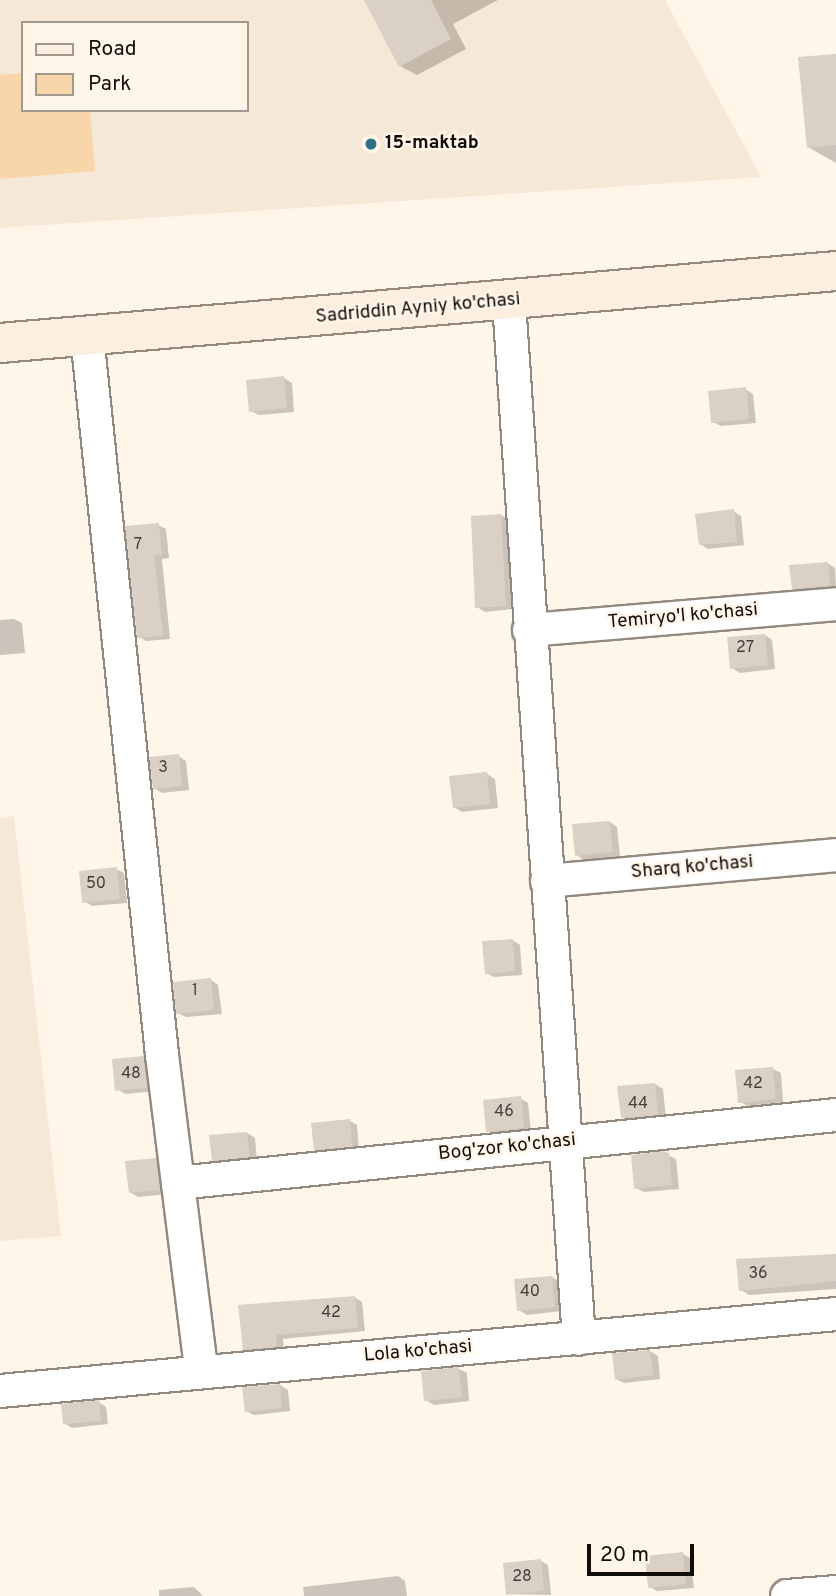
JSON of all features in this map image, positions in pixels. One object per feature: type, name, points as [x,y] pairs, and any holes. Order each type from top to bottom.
[{"type":"street","name":"Sadriddin Ayniy ko'chasi","points":[[0,342],[509,302],[836,271]]},
{"type":"street","points":[[509,302],[563,1142],[579,1339]]},
{"type":"street","points":[[87,336],[178,1184],[201,1370]]},
{"type":"street","name":"Temiryo'l ko'chasi","points":[[529,630],[836,604]]},
{"type":"street","name":"Sharq ko'chasi","points":[[547,881],[836,855]]},
{"type":"street","name":"Bog'zor ko'chasi","points":[[178,1184],[836,1115]]},
{"type":"street","name":"Lola ko'chasi","points":[[0,1391],[201,1370],[579,1339],[836,1314]]},
{"type":"street","points":[[786,1596],[836,1592]]},
{"type":"shaded area","name":"15-maktab","points":[[0,0],[665,0],[761,177],[0,228]]},
{"type":"shaded area","points":[[14,816],[61,1236],[0,1241],[0,818]]},
{"type":"green space","points":[[21,73],[21,112],[90,112],[95,171],[0,179],[0,75]]},
{"type":"building","points":[[364,0],[431,0],[451,39],[399,67]]},
{"type":"building","points":[[836,54],[836,145],[807,148],[798,57]]},
{"type":"building","points":[[284,376],[287,408],[249,412],[246,380]]},
{"type":"building","points":[[746,387],[749,419],[711,423],[708,391]]},
{"type":"building","points":[[734,509],[737,542],[699,545],[695,514]]},
{"type":"building","points":[[501,514],[506,606],[475,608],[471,516]]},
{"type":"building","points":[[159,523],[162,555],[154,555],[163,636],[137,638],[125,526]]},
{"type":"building","points":[[828,562],[830,586],[792,589],[789,565]]},
{"type":"building","points":[[765,634],[768,665],[730,669],[727,637]]},
{"type":"building","points":[[179,754],[182,786],[153,789],[149,757]]},
{"type":"building","points":[[487,772],[490,804],[453,808],[449,776]]},
{"type":"building","points":[[610,821],[613,852],[575,856],[572,824]]},
{"type":"building","points":[[117,867],[120,899],[82,903],[79,871]]},
{"type":"building","points":[[513,939],[515,971],[485,974],[482,941]]},
{"type":"building","points":[[211,978],[214,1010],[176,1014],[173,982]]},
{"type":"building","points":[[144,1056],[148,1088],[115,1091],[112,1059]]},
{"type":"building","points":[[773,1067],[776,1099],[738,1103],[735,1070]]},
{"type":"building","points":[[655,1083],[658,1115],[621,1118],[617,1086]]},
{"type":"building","points":[[521,1096],[524,1128],[486,1132],[483,1100]]},
{"type":"building","points":[[350,1119],[352,1147],[314,1150],[311,1123]]},
{"type":"building","points":[[247,1132],[250,1157],[212,1161],[209,1135]]},
{"type":"building","points":[[662,1151],[669,1153],[672,1185],[634,1189],[631,1155]]},
{"type":"building","points":[[156,1158],[160,1190],[129,1193],[125,1161]]},
{"type":"building","points":[[836,1254],[836,1281],[739,1291],[736,1259]]},
{"type":"building","points":[[552,1276],[555,1307],[517,1311],[514,1279]]},
{"type":"building","points":[[355,1296],[358,1328],[276,1335],[277,1347],[243,1350],[238,1305]]},
{"type":"building","points":[[650,1350],[653,1375],[615,1380],[612,1353]]},
{"type":"building","points":[[459,1367],[462,1397],[424,1401],[421,1371]]},
{"type":"building","points":[[280,1384],[282,1408],[245,1412],[242,1387]]},
{"type":"building","points":[[99,1400],[101,1421],[63,1424],[61,1404]]},
{"type":"building","points":[[683,1552],[686,1584],[648,1588],[645,1556]]},
{"type":"building","points":[[541,1559],[544,1591],[506,1595],[503,1563]]},
{"type":"place","name":"15-maktab","points":[[371,144]]}]
